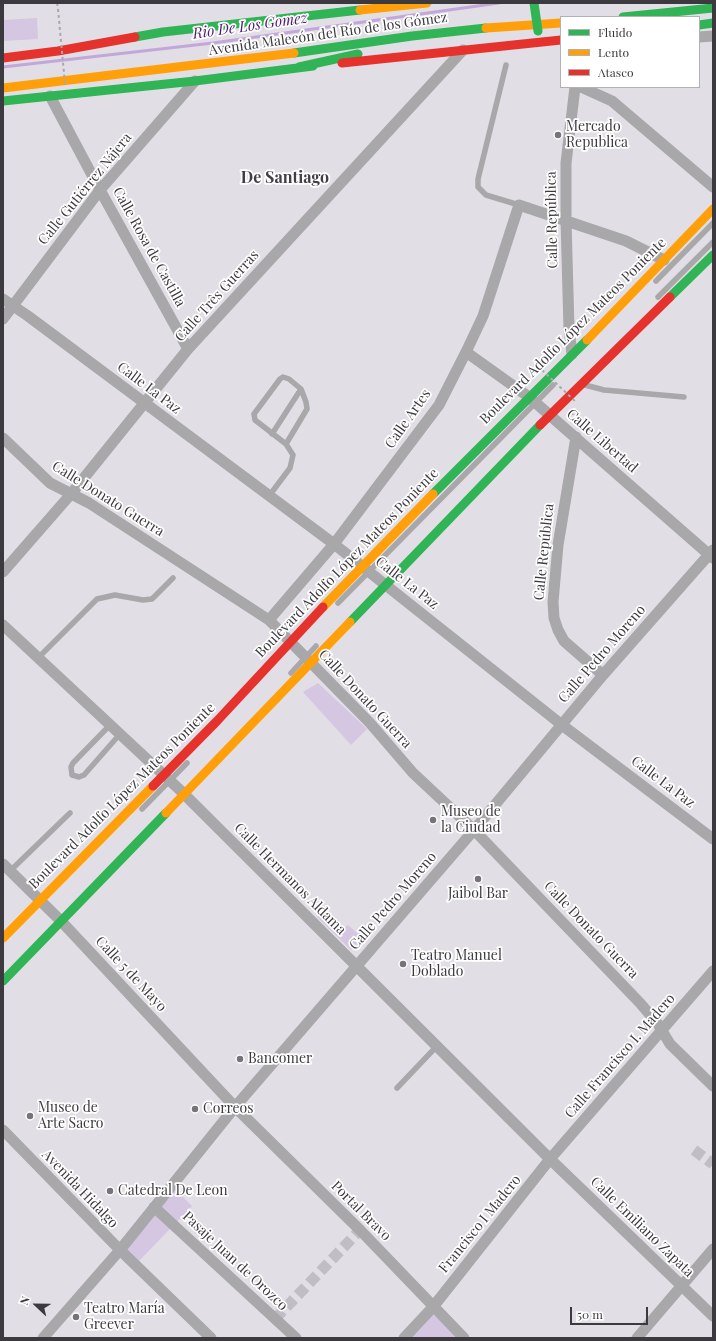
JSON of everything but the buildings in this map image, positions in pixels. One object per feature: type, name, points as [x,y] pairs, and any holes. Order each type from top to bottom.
[{"type":"main road","name":"Avenida Malecón del Río de los Gómez","points":[[3,58],[58,51],[164,32],[428,3]]},
{"type":"main road","points":[[534,3],[536,29],[550,41]]},
{"type":"main road","points":[[633,16],[713,8]]},
{"type":"main road","name":"Avenida Malecón del Río de los Gómez","points":[[3,88],[269,57],[412,36],[476,29],[536,29],[560,23]]},
{"type":"main road","points":[[700,24],[713,23]]},
{"type":"main road","points":[[300,67],[362,53],[536,29]]},
{"type":"main road","name":"Avenida Malecón del Río de los Gómez","points":[[3,101],[195,81],[300,67],[550,41]]},
{"type":"main road","name":"Boulevard Adolfo López Mateos Poniente","points":[[3,938],[42,902],[95,846],[167,778],[217,721],[294,646],[532,400],[572,354],[713,210]]},
{"type":"main road","points":[[3,981],[57,917],[182,792],[308,661],[381,581],[548,414],[713,256]]},
{"type":"street","points":[[700,37],[713,36]]},
{"type":"street","points":[[550,41],[560,49]]},
{"type":"street","name":"Calle Três Guerras","points":[[3,572],[71,494],[188,349],[463,50]]},
{"type":"street","name":"Calle Gutiérrez Nájera","points":[[3,320],[100,190],[195,81]]},
{"type":"street","name":"Calle República","points":[[572,354],[569,329],[566,163],[575,88]]},
{"type":"street","points":[[583,88],[612,101],[713,187]]},
{"type":"street","name":"Calle Rosa de Castilla","points":[[50,96],[188,349]]},
{"type":"street","points":[[519,205],[626,241],[664,260]]},
{"type":"street","name":"Calle Artes","points":[[269,620],[334,544],[439,405],[483,316],[519,205]]},
{"type":"street","name":"Calle La Paz","points":[[3,299],[334,544],[562,725],[713,839]]},
{"type":"street","name":"Calle Libertad","points":[[466,352],[532,400],[712,555]]},
{"type":"street","name":"Calle República","points":[[576,437],[558,545],[552,602],[554,618],[564,641],[603,675]]},
{"type":"street","name":"Calle Donato Guerra","points":[[3,438],[50,483],[89,503],[269,620],[370,723],[413,773],[474,830],[640,1003],[658,1024],[661,1032],[670,1044],[713,1086]]},
{"type":"street","name":"Calle Pedro Moreno","points":[[46,1337],[120,1250],[235,1107],[474,830],[603,675],[712,555]]},
{"type":"street","name":"Calle Hermanos Aldama","points":[[3,625],[182,792],[550,1159]]},
{"type":"street","name":"Calle 5 de Mayo","points":[[7,867],[57,917],[235,1107]]},
{"type":"street","name":"Calle Francisco I. Madero","points":[[550,1159],[713,971]]},
{"type":"street","name":"Portal Bravo","points":[[235,1107],[360,1230],[464,1338]]},
{"type":"street","name":"Avenida Hidalgo","points":[[3,1130],[120,1250],[211,1338]]},
{"type":"street","name":"Calle Emiliano Zapata","points":[[550,1159],[713,1316]]},
{"type":"street","name":"Francisco I Madero","points":[[404,1338],[433,1307],[550,1159]]},
{"type":"street","name":"Pasaje Juan de Orozco","points":[[154,1207],[296,1338]]},
{"type":"street","points":[[637,1338],[713,1249]]},
{"type":"lane","points":[[506,65],[478,179],[478,187],[486,195],[519,205]]},
{"type":"lane","points":[[652,285],[713,223]]},
{"type":"lane","points":[[652,304],[713,242]]},
{"type":"lane","points":[[506,451],[548,414],[590,366]]},
{"type":"lane","points":[[269,496],[293,461],[293,455],[286,444],[255,420],[254,414],[283,377],[289,379],[301,389],[306,402],[306,413],[286,444]]},
{"type":"lane","points":[[532,400],[558,380]]},
{"type":"lane","points":[[581,384],[604,390],[684,397]]},
{"type":"lane","points":[[272,434],[301,389]]},
{"type":"lane","points":[[336,606],[366,570]]},
{"type":"lane","points":[[38,658],[97,599],[115,595],[143,600],[152,599],[172,578]]},
{"type":"lane","points":[[286,677],[308,661],[321,641]]},
{"type":"lane","points":[[110,725],[73,763],[70,772],[72,776],[79,777],[84,775],[120,734]]},
{"type":"lane","points":[[104,867],[182,792],[239,728]]},
{"type":"lane","points":[[138,813],[167,778],[192,758]]},
{"type":"lane","points":[[7,867],[70,813]]},
{"type":"lane","points":[[13,937],[42,902],[72,878]]},
{"type":"lane","points":[[397,1088],[437,1046]]},
{"type":"path","points":[[57,3],[65,84]]},
{"type":"path","points":[[542,370],[577,403]]},
{"type":"path","points":[[573,414],[580,406]]},
{"type":"shaded area","points":[[37,18],[38,39],[3,41],[3,20]]},
{"type":"shaded area","points":[[318,683],[367,729],[351,745],[303,692]]},
{"type":"shaded area","points":[[323,910],[343,929],[348,925],[357,933],[361,929],[366,934],[351,950],[317,917]]},
{"type":"shaded area","points":[[175,1189],[192,1206],[138,1262],[124,1248]]},
{"type":"shaded area","points":[[432,1313],[458,1338],[410,1338]]},
{"type":"waterway","name":"Rio De Los Gomez","points":[[3,67],[213,43],[499,3]]},
{"type":"tunnel","points":[[694,1150],[713,1164]]},
{"type":"tunnel","points":[[275,1319],[360,1230]]},
{"type":"traffic: fast","points":[[534,3],[538,31]]},
{"type":"traffic: fast","points":[[633,16],[713,8]]},
{"type":"traffic: fast","points":[[135,37],[163,32],[360,10]]},
{"type":"traffic: fast","points":[[700,25],[713,23]]},
{"type":"traffic: fast","points":[[294,53],[412,36],[486,28]]},
{"type":"traffic: fast","points":[[299,67],[358,54]]},
{"type":"traffic: fast","points":[[3,101],[195,81],[313,66]]},
{"type":"traffic: fast","points":[[670,297],[713,255]]},
{"type":"traffic: fast","points":[[433,494],[587,340]]},
{"type":"traffic: fast","points":[[350,622],[540,425]]},
{"type":"traffic: fast","points":[[3,981],[166,813]]},
{"type":"traffic: slow","points":[[360,10],[427,3]]},
{"type":"traffic: slow","points":[[486,28],[560,23]]},
{"type":"traffic: slow","points":[[3,88],[294,53]]},
{"type":"traffic: slow","points":[[587,340],[713,209]]},
{"type":"traffic: slow","points":[[323,607],[433,494]]},
{"type":"traffic: slow","points":[[166,813],[350,622]]},
{"type":"traffic: slow","points":[[3,938],[153,786]]},
{"type":"traffic: jam","points":[[3,58],[58,51],[135,37]]},
{"type":"traffic: jam","points":[[342,63],[560,40]]},
{"type":"traffic: jam","points":[[540,425],[670,297]]},
{"type":"traffic: jam","points":[[153,786],[217,721],[323,607]]},
{"type":"place","name":"Mercado Republica","points":[[558,135]]},
{"type":"place","name":"Museo de la Ciudad","points":[[433,820]]},
{"type":"place","name":"Jaibol Bar","points":[[478,879]]},
{"type":"place","name":"Teatro Manuel Doblado","points":[[403,964]]},
{"type":"place","name":"Bancomer","points":[[240,1059]]},
{"type":"place","name":"Correos","points":[[195,1109]]},
{"type":"place","name":"Museo de Arte Sacro","points":[[30,1116]]},
{"type":"place","name":"Catedral De Leon","points":[[110,1191]]},
{"type":"place","name":"Teatro María Greever","points":[[76,1317]]},
{"type":"district","name":"De Santiago","points":[[285,178]]}]
